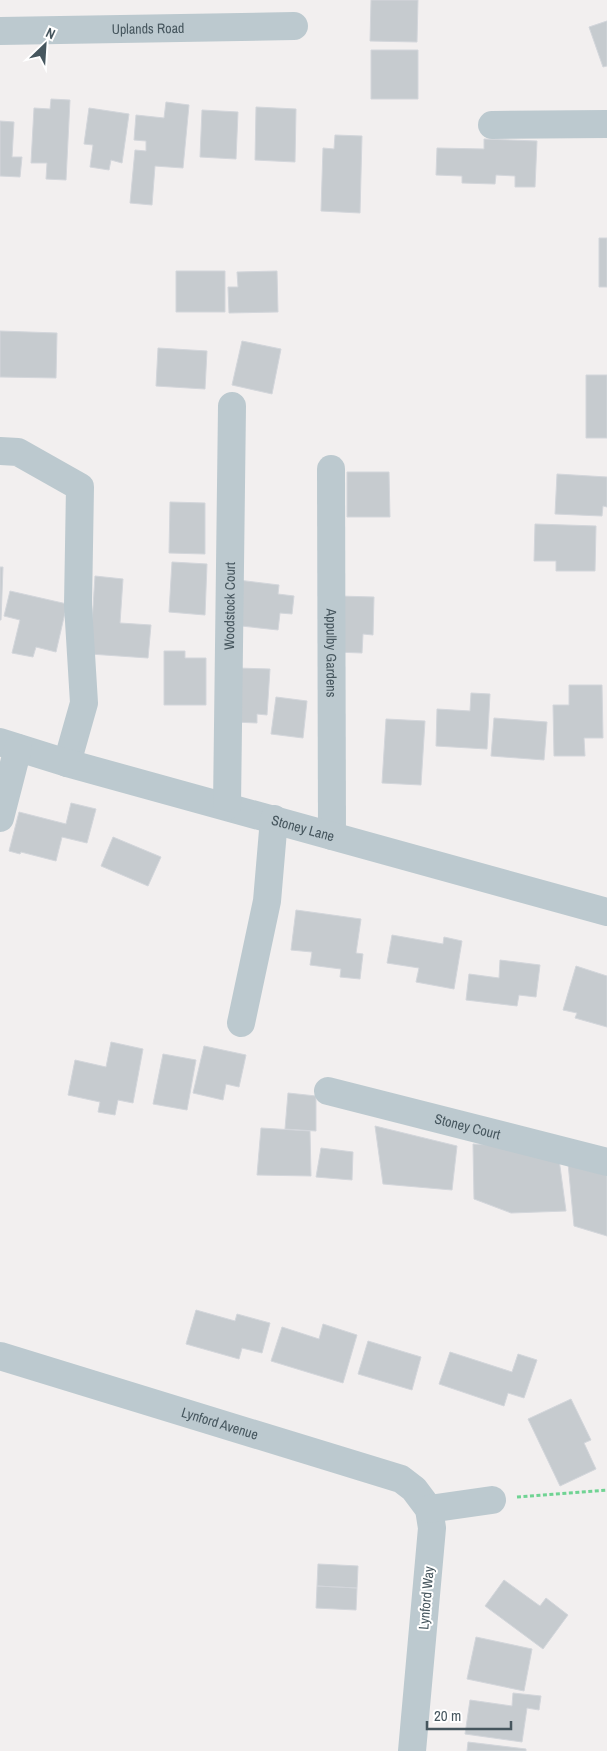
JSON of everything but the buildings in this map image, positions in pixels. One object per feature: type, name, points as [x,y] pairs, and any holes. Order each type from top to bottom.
[{"type":"street","name":"Uplands Road","points":[[0,31],[294,26]]},
{"type":"street","points":[[492,125],[607,124]]},
{"type":"street","name":"Woodstock Court","points":[[227,806],[232,406]]},
{"type":"street","points":[[0,451],[18,452],[80,487],[78,605],[84,703],[67,763]]},
{"type":"street","name":"Appulby Gardens","points":[[331,469],[332,836]]},
{"type":"street","points":[[0,818],[9,745]]},
{"type":"street","name":"Stoney Lane","points":[[9,745],[67,763],[607,912]]},
{"type":"street","points":[[241,1023],[267,901],[274,819]]},
{"type":"street","name":"Stoney Court","points":[[328,1091],[607,1162]]},
{"type":"street","name":"Lynford Avenue","points":[[0,1356],[401,1479],[414,1489],[429,1509]]},
{"type":"street","points":[[429,1509],[492,1500]]},
{"type":"street","name":"Lynford Way","points":[[412,1751],[432,1528],[429,1509]]},
{"type":"path","points":[[492,1500],[607,1490]]}]
